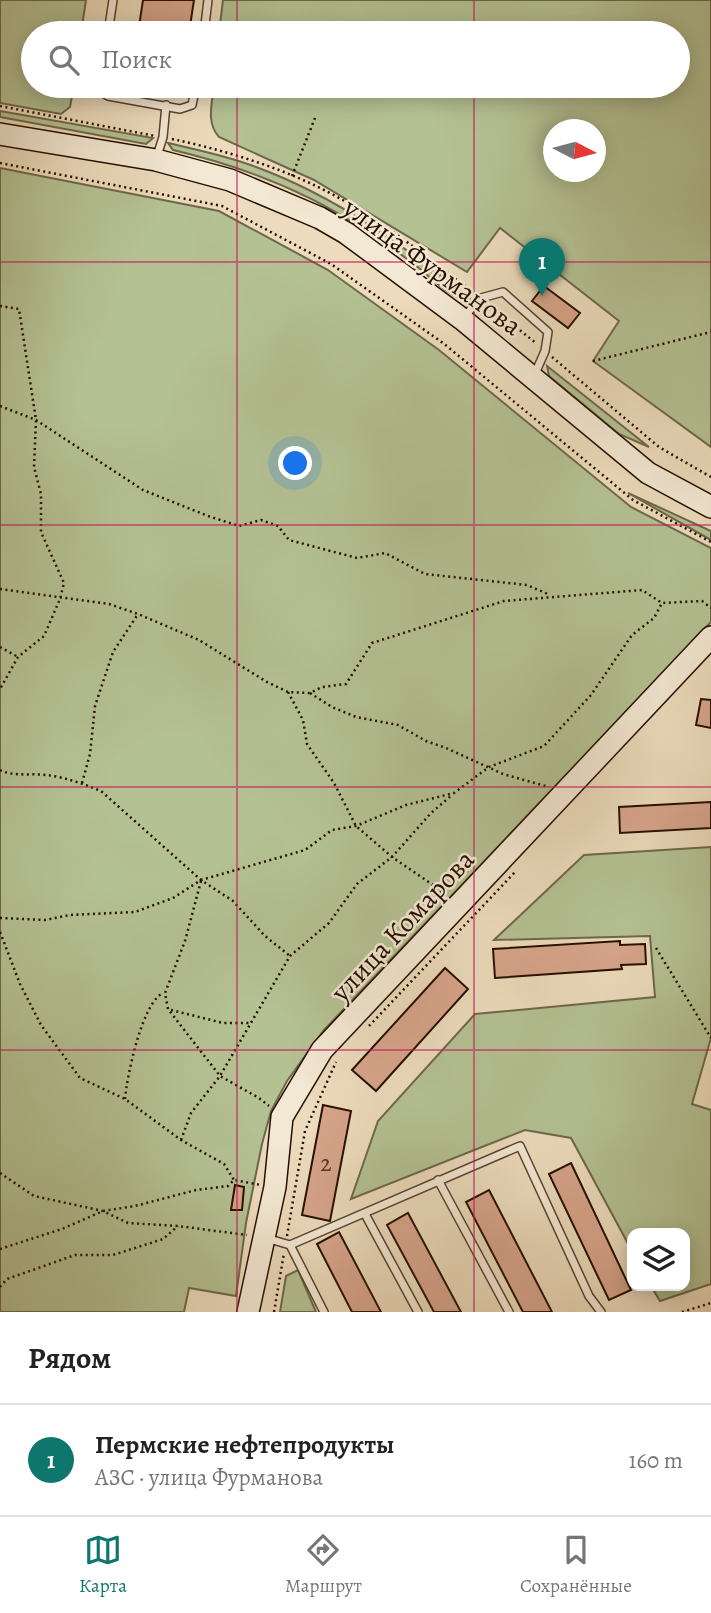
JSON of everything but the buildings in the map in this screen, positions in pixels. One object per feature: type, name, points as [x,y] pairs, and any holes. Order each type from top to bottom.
[{"type":"street","name":"улица Фурманова","points":[[0,134],[156,160],[230,180],[320,218],[346,233],[462,319],[649,473],[711,507]]},
{"type":"street","name":"улица Комарова","points":[[248,1312],[262,1237],[275,1187],[282,1117],[322,1050],[711,637]]},
{"type":"lane","points":[[110,21],[113,0]]},
{"type":"lane","points":[[205,21],[208,0]]},
{"type":"lane","points":[[121,98],[188,108],[193,98]]},
{"type":"lane","points":[[156,160],[163,137],[166,105]]},
{"type":"lane","points":[[462,319],[481,298],[503,292],[548,332],[545,351],[533,376]]},
{"type":"lane","points":[[262,1237],[288,1244],[365,1214],[520,1146],[589,1296],[600,1312]]},
{"type":"lane","points":[[438,1180],[509,1312]]},
{"type":"lane","points":[[365,1214],[418,1312]]},
{"type":"lane","points":[[288,1244],[324,1312]]},
{"type":"path","points":[[292,176],[315,118]]},
{"type":"path","points":[[0,163],[222,205],[331,264],[443,343],[633,500],[711,542]]},
{"type":"path","points":[[0,306],[19,309],[36,420],[34,467],[41,494],[41,532],[64,583],[44,636],[19,657],[0,689]]},
{"type":"path","points":[[593,361],[711,332]]},
{"type":"path","points":[[0,406],[36,420],[143,490],[208,516],[239,526],[261,520],[278,526],[289,540],[357,558],[385,553],[425,575],[527,585],[553,596]]},
{"type":"path","points":[[0,589],[108,604],[138,614],[199,640],[288,692],[310,693],[322,687],[346,684],[372,643],[504,601],[642,590],[662,603],[702,601],[711,608]]},
{"type":"path","points":[[181,1140],[191,1113],[220,1076],[290,956],[329,923],[357,884],[392,857],[431,813],[454,793],[489,767],[544,746],[591,695],[632,635],[654,618],[662,603]]},
{"type":"path","points":[[82,783],[90,754],[96,706],[113,652],[138,614]]},
{"type":"path","points":[[0,647],[19,657]]},
{"type":"path","points":[[288,692],[303,720],[307,744],[334,783],[356,826],[392,857],[436,887],[455,910]]},
{"type":"path","points":[[310,693],[356,718],[398,725],[426,741],[503,774],[566,792]]},
{"type":"path","points":[[0,770],[8,774],[46,775],[82,783],[101,791],[201,880],[233,901],[265,936],[290,956]]},
{"type":"path","points":[[0,918],[45,920],[70,915],[135,912],[173,898],[201,880],[305,850],[332,830],[356,826],[406,805],[454,793]]},
{"type":"path","points":[[364,1032],[523,863]]},
{"type":"path","points":[[201,880],[185,941],[165,993],[169,1009],[220,1076],[259,1098],[282,1117]]},
{"type":"path","points":[[0,932],[20,984],[41,1025],[80,1078],[125,1099],[181,1140],[224,1164],[234,1180],[275,1187]]},
{"type":"path","points":[[656,947],[711,1038]]},
{"type":"path","points":[[125,1099],[128,1070],[145,1020],[158,996],[165,993]]},
{"type":"path","points":[[169,1009],[223,1023],[250,1023]]},
{"type":"path","points":[[274,1312],[288,1244],[305,1130],[336,1061]]},
{"type":"path","points":[[0,1173],[34,1196],[103,1211],[128,1223],[178,1226],[262,1237]]},
{"type":"path","points":[[0,1249],[62,1229],[103,1211],[135,1206],[196,1190],[228,1186],[234,1180]]},
{"type":"path","points":[[0,1278],[7,1279],[75,1255],[113,1255],[163,1239],[178,1226]]},
{"type":"path","points":[[0,1287],[7,1279]]},
{"type":"path","points":[[681,1312],[711,1303]]},
{"type":"green space","points":[[0,0],[86,0],[83,21],[21,21],[21,98],[72,98],[70,107],[61,114],[0,103]]},
{"type":"green space","points":[[223,0],[711,0],[711,447],[593,361],[619,321],[500,228],[467,272],[314,180],[219,137],[211,119],[212,98],[690,98],[690,21],[220,21]]},
{"type":"green space","points":[[0,111],[153,138],[146,144],[0,117]]},
{"type":"green space","points":[[168,143],[245,163],[314,192],[395,242],[470,299],[461,299],[447,291],[382,241],[318,202],[247,172],[173,150]]},
{"type":"green space","points":[[0,168],[219,211],[328,270],[439,350],[631,507],[711,548],[711,622],[324,1030],[287,1081],[271,1111],[262,1144],[246,1223],[236,1296],[189,1288],[184,1312],[0,1312]]},
{"type":"green space","points":[[547,366],[649,447],[619,434],[549,376]]},
{"type":"green space","points":[[628,493],[711,531],[711,540]]},
{"type":"green space","points":[[711,847],[711,1038],[692,1104],[711,1110],[711,1284],[690,1291],[690,1228],[627,1228],[627,1242],[571,1138],[525,1130],[351,1199],[378,1121],[475,1014],[655,997],[650,936],[494,940],[584,855]]},
{"type":"green space","points":[[298,1270],[316,1312],[280,1312],[286,1276]]},
{"type":"green space","points":[[654,1291],[690,1291],[660,1301]]},
{"type":"place","name":"Пермские нефтепродукты","points":[[542,296]]}]
